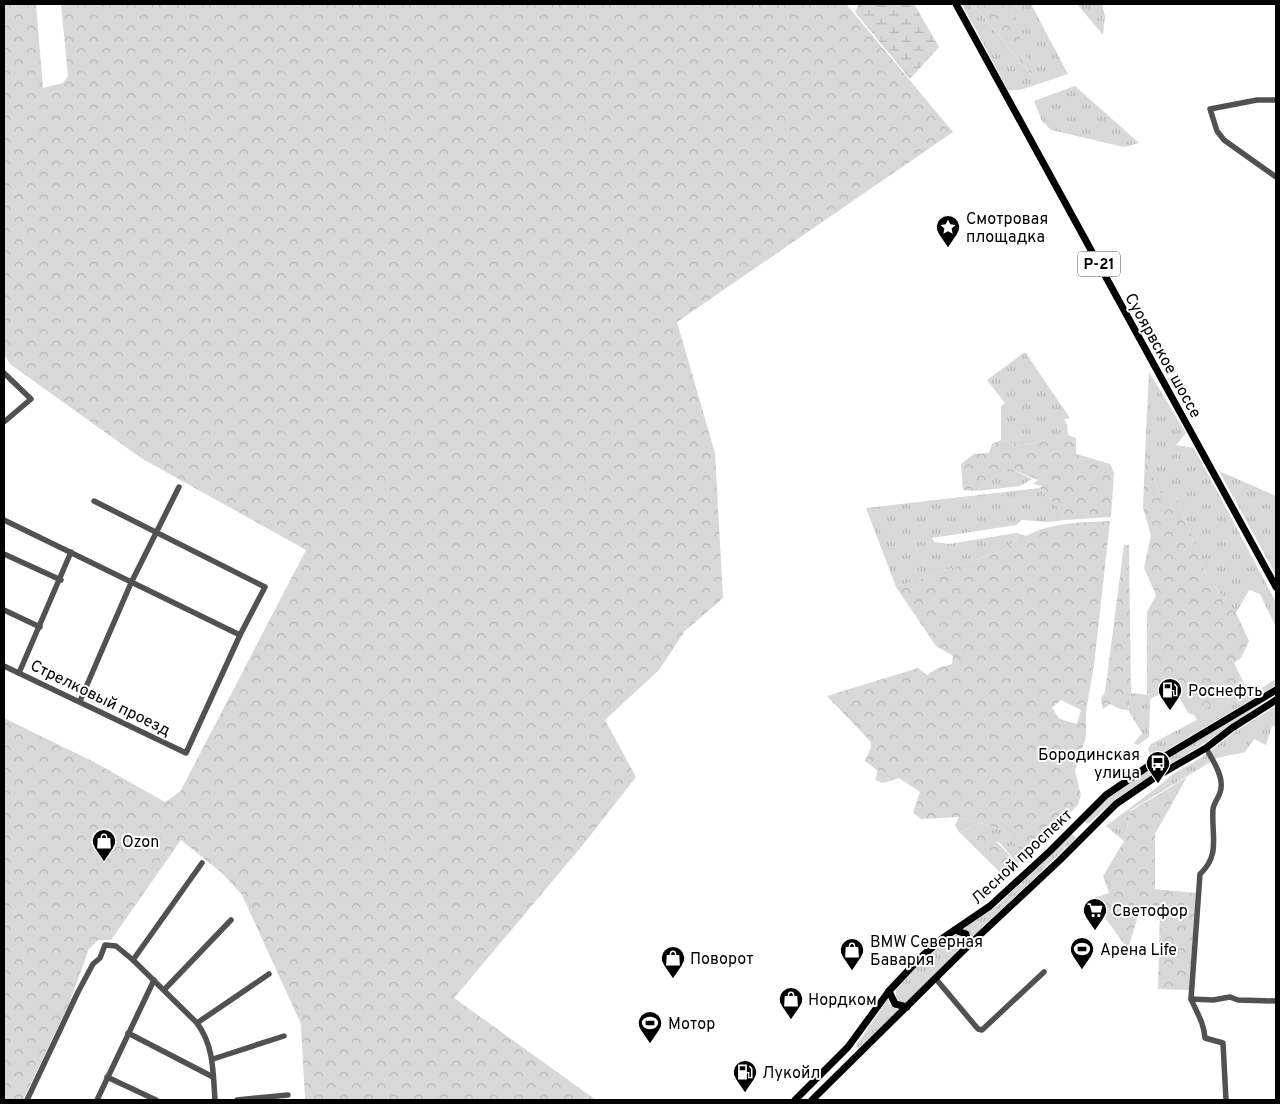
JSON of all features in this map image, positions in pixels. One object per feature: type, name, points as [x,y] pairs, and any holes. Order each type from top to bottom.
[{"type":"main road","name":"Суоярвское шоссе","points":[[956,4],[1276,587]]},
{"type":"main road","name":"Лесной проспект","points":[[795,1100],[848,1047],[889,990],[920,958],[954,930],[990,906],[1106,794],[1275,690]]},
{"type":"main road","name":"Лесной проспект","points":[[812,1100],[968,946],[1116,804],[1137,789],[1206,748],[1232,728],[1276,700]]},
{"type":"main road","points":[[1080,820],[1085,828],[1089,829]]},
{"type":"main road","points":[[1070,830],[1075,832],[1079,839]]},
{"type":"main road","points":[[954,930],[966,934],[968,946]]},
{"type":"main road","points":[[889,990],[895,1004],[907,1007]]},
{"type":"main road","points":[[848,1047],[855,1050],[858,1056]]},
{"type":"street","points":[[1276,100],[1257,100],[1210,109],[1217,131],[1224,140],[1276,177]]},
{"type":"street","points":[[4,373],[31,399],[4,422]]},
{"type":"street","points":[[80,701],[131,583],[179,487]]},
{"type":"street","points":[[4,520],[240,635],[265,587],[94,500]]},
{"type":"street","points":[[19,673],[61,580],[71,552]]},
{"type":"street","points":[[4,554],[61,580]]},
{"type":"street","points":[[4,610],[40,627]]},
{"type":"street","name":"Стрелковый проезд","points":[[4,666],[186,753],[240,635]]},
{"type":"street","points":[[1206,748],[1216,766],[1222,787],[1213,808],[1214,848],[1210,866],[1200,874],[1191,999],[1198,1018],[1204,1024],[1205,1038],[1223,1043],[1226,1100]]},
{"type":"street","points":[[133,960],[202,863]]},
{"type":"street","points":[[164,990],[231,920]]},
{"type":"street","points":[[27,1100],[78,992],[93,964],[100,958],[105,946],[116,946],[133,960],[197,1023],[204,1033],[213,1059],[214,1100]]},
{"type":"street","points":[[936,979],[978,1029],[982,1030],[989,1026],[1044,972]]},
{"type":"street","points":[[197,1023],[269,974]]},
{"type":"street","points":[[97,1100],[154,980]]},
{"type":"street","points":[[1191,999],[1212,1000],[1230,997],[1238,1000],[1276,1001]]},
{"type":"street","points":[[128,1033],[213,1077]]},
{"type":"street","points":[[213,1059],[284,1036]]},
{"type":"street","points":[[108,1077],[156,1100]]},
{"type":"street","points":[[237,1100],[288,1095]]},
{"type":"green space","points":[[4,4],[36,4],[43,88],[63,83],[68,76],[61,4],[846,4],[953,132],[677,322],[715,453],[723,598],[685,631],[659,670],[605,720],[636,777],[582,846],[454,998],[596,1100],[305,1100],[301,1024],[242,895],[222,873],[181,840],[111,940],[98,940],[89,949],[69,1004],[23,1100],[4,1100],[4,718],[94,762],[165,802],[180,792],[306,550],[141,458],[10,364],[4,354]]},
{"type":"green space","points":[[859,4],[914,4],[939,47],[910,79],[855,12]]},
{"type":"green space","points":[[962,4],[973,4],[1032,76],[1009,4],[1031,4],[1068,74],[1020,90],[1008,90]]},
{"type":"green space","points":[[973,4],[1009,4],[1033,77]]},
{"type":"green space","points":[[1077,4],[1102,4],[1105,16],[1103,35]]},
{"type":"green space","points":[[1075,86],[1139,143],[1124,147],[1051,130],[1042,121],[1034,101]]},
{"type":"green space","points":[[1025,352],[1070,418],[1064,419],[1067,424],[1068,435],[1020,446],[1001,440],[1001,406],[1005,403],[987,380]]},
{"type":"green space","points":[[1149,372],[1186,433],[1176,445],[1194,448],[1276,602],[1276,627],[1260,594],[1249,590],[1236,613],[1207,577],[1175,493],[1159,493],[1145,455]]},
{"type":"green space","points":[[1068,435],[1076,438],[1076,454],[1110,464],[1114,472],[1111,517],[1065,520],[1059,508],[1039,488],[1042,486],[1033,484],[1038,480],[1009,468],[985,481],[977,491],[963,490],[961,464],[974,454],[989,453],[992,444],[1001,440],[1020,446]]},
{"type":"green space","points":[[1145,455],[1159,493],[1175,493],[1207,577],[1236,613],[1249,641],[1241,658],[1234,663],[1245,685],[1198,713],[1176,683],[1147,695],[1147,612],[1156,595],[1144,568],[1151,535],[1143,508]]},
{"type":"green space","points":[[1009,468],[1032,479],[1020,486],[977,491],[985,481]]},
{"type":"green space","points":[[1219,471],[1276,496],[1276,575]]},
{"type":"green space","points":[[1039,488],[1059,508],[1065,520],[1048,522],[1022,520],[1016,525],[932,538],[934,542],[949,544],[1016,533],[1017,539],[1002,551],[896,587],[866,508]]},
{"type":"green space","points":[[1110,521],[1094,665],[1086,712],[1086,737],[1075,771],[1081,795],[1078,805],[1025,857],[1005,830],[959,817],[921,819],[913,813],[920,792],[899,778],[883,783],[875,780],[878,771],[865,761],[871,747],[871,742],[827,696],[918,668],[927,675],[938,668],[952,664],[953,656],[936,646],[896,587],[1002,551],[1017,539],[1016,533],[1026,536],[1045,528],[1056,526]],"holes":[[[1061,700],[1081,710],[1077,724],[1060,719],[1052,708]]]},
{"type":"green space","points":[[1124,545],[1129,545],[1131,693],[1128,710],[1120,709],[1110,704],[1103,709],[1101,698],[1105,692]]},
{"type":"green space","points":[[1276,679],[1276,685],[1151,758],[1148,749],[1151,744],[1197,720],[1194,715],[1188,713],[1176,691],[1169,689],[1150,699],[1149,737],[1138,745],[1134,743],[1142,733],[1128,710],[1131,693],[1148,695],[1176,682],[1199,712],[1245,685],[1251,695]]},
{"type":"green space","points":[[1276,694],[1206,742],[1117,798],[1088,824],[1085,823],[1085,819],[1113,794],[1147,771]]},
{"type":"green space","points":[[1276,706],[1276,726],[1272,726],[1266,745],[1254,739],[1245,752],[1217,758],[1131,810],[1124,841],[1106,826],[1173,774],[1204,756],[1234,732]]},
{"type":"green space","points":[[1187,777],[1155,834],[1155,889],[1196,893],[1189,990],[1158,989],[1160,906],[1141,906],[1128,949],[1091,899],[1109,893],[1103,876],[1124,841],[1131,811]]},
{"type":"green space","points":[[959,817],[1005,830],[1025,857],[1018,864],[999,842],[978,835],[969,828],[959,832],[955,825]]},
{"type":"green space","points":[[970,828],[978,835],[989,834],[1018,864],[1005,877],[959,832]]},
{"type":"green space","points":[[1071,834],[1076,837],[1074,840],[972,938],[963,929],[997,906]]},
{"type":"green space","points":[[956,934],[962,936],[962,946],[906,1004],[896,1001],[896,990],[924,959]]},
{"type":"green space","points":[[888,999],[890,1005],[898,1010],[858,1049],[856,1046]]},
{"type":"place","name":"Смотровая площадка","points":[[948,248]]},
{"type":"place","name":"Роснефть","points":[[1170,711]]},
{"type":"place","name":"Бородинская улица","points":[[1158,784]]},
{"type":"place","name":"Ozon","points":[[104,862]]},
{"type":"place","name":"Светофор","points":[[1095,931]]},
{"type":"place","name":"Арена Life","points":[[1082,970]]},
{"type":"place","name":"BMW Северная Бавария","points":[[852,971]]},
{"type":"place","name":"Поворот","points":[[673,979]]},
{"type":"place","name":"Нордком","points":[[791,1020]]},
{"type":"place","name":"Мотор","points":[[650,1044]]},
{"type":"place","name":"Лукойл","points":[[745,1093]]}]
